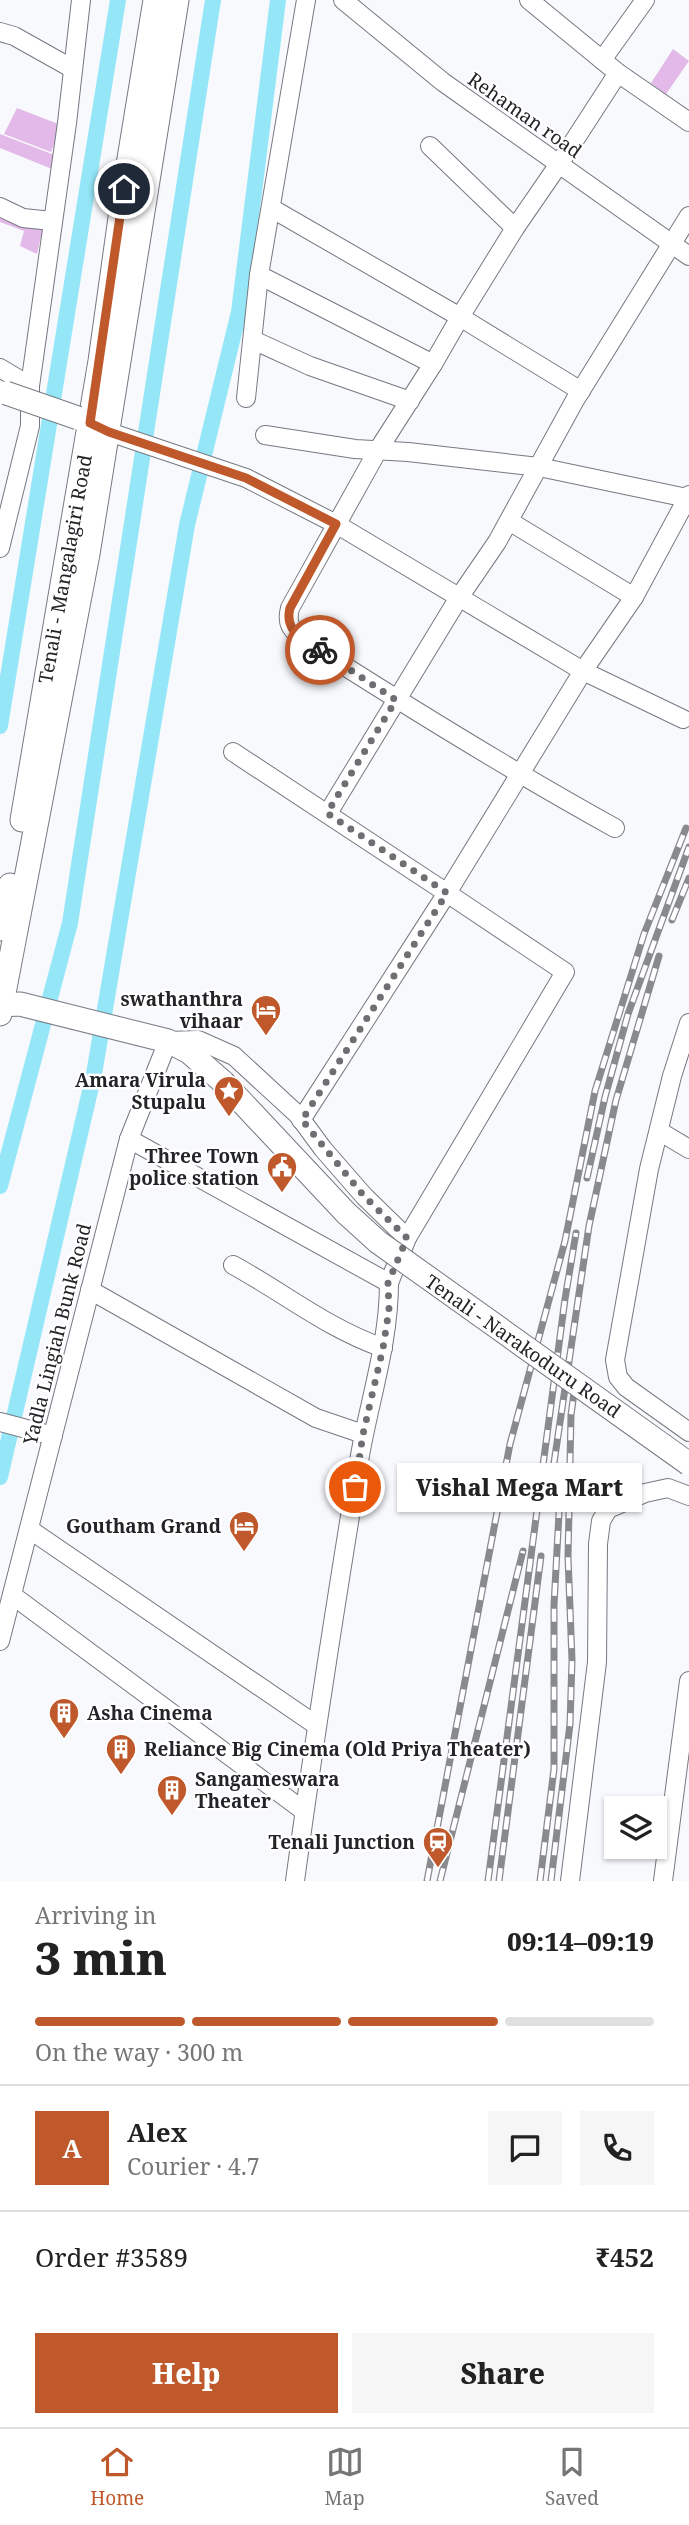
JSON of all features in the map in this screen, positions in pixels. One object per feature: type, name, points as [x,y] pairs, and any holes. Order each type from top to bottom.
[{"type":"main road","points":[[5,1001],[22,861],[88,554],[101,427],[155,0]]},
{"type":"main road","points":[[101,427],[177,0]]},
{"type":"main road","points":[[2,395],[101,427]]},
{"type":"main road","points":[[0,929],[22,861]]},
{"type":"main road","name":"Tenali - Narakoduru Road","points":[[5,1001],[159,1039],[195,1057],[223,1082],[346,1213],[378,1242],[689,1464]]},
{"type":"street","points":[[0,548],[27,439],[30,386],[81,0]]},
{"type":"street","points":[[246,398],[259,275],[306,0]]},
{"type":"street","name":"Rehaman road","points":[[343,0],[443,82],[689,256]]},
{"type":"street","points":[[529,0],[618,73],[689,122]]},
{"type":"street","points":[[602,60],[645,0]]},
{"type":"street","points":[[0,32],[14,36],[73,69]]},
{"type":"street","points":[[615,828],[519,775],[396,700],[302,639],[290,628],[287,619],[290,608],[379,450],[515,228],[618,73]]},
{"type":"street","points":[[430,146],[515,228]]},
{"type":"street","points":[[0,207],[23,218],[52,221]]},
{"type":"street","points":[[271,208],[460,317],[581,391]]},
{"type":"street","points":[[327,813],[509,521],[581,391],[689,216]]},
{"type":"street","points":[[259,275],[433,364]]},
{"type":"street","points":[[253,340],[310,366],[410,401]]},
{"type":"street","points":[[0,368],[30,386]]},
{"type":"street","points":[[2,395],[30,414]]},
{"type":"street","points":[[101,427],[246,478],[336,524],[583,671],[683,719]]},
{"type":"street","points":[[265,435],[355,449],[539,467],[688,496],[634,597],[583,671],[447,893],[302,1120]]},
{"type":"street","points":[[509,521],[634,597]]},
{"type":"street","points":[[233,752],[565,972],[407,1238],[388,1283],[389,1310],[363,1434],[316,1725],[295,1881]]},
{"type":"street","points":[[689,1023],[649,1169],[615,1360],[618,1377],[626,1387],[689,1432]]},
{"type":"street","points":[[159,1039],[198,1040],[234,1056],[302,1120],[364,1196],[407,1238]]},
{"type":"street","name":"Yadla Lingiah Bunk Road","points":[[0,1641],[129,1139],[159,1039]]},
{"type":"street","points":[[659,1131],[689,1149]]},
{"type":"street","points":[[129,1139],[388,1283]]},
{"type":"street","points":[[233,1265],[337,1329],[383,1348]]},
{"type":"street","points":[[90,1290],[316,1418],[363,1434]]},
{"type":"street","points":[[0,1422],[53,1436]]},
{"type":"street","points":[[570,1881],[597,1662],[598,1544],[601,1521],[608,1509],[645,1493],[668,1488],[689,1496]]},
{"type":"street","points":[[29,1529],[316,1725]]},
{"type":"street","points":[[12,1595],[304,1811]]},
{"type":"street","points":[[663,1881],[689,1681]]},
{"type":"shaded area","points":[[673,49],[689,61],[666,94],[651,83]]},
{"type":"shaded area","points":[[17,108],[61,125],[51,152],[4,134]]},
{"type":"shaded area","points":[[0,134],[57,156],[52,169],[0,148]]},
{"type":"shaded area","points":[[0,209],[44,223],[37,254],[20,246],[24,231],[0,222]]},
{"type":"waterway","points":[[0,726],[118,0]]},
{"type":"waterway","points":[[0,1186],[70,923],[213,0]]},
{"type":"waterway","points":[[0,1477],[94,1074],[187,525],[239,312],[278,0]]},
{"type":"railway","points":[[427,1881],[510,1444],[565,1241],[595,1091],[644,934],[686,828]]},
{"type":"railway","points":[[587,1178],[605,1097],[628,1014],[689,847]]},
{"type":"railway","points":[[672,920],[689,878]]},
{"type":"railway","points":[[550,1490],[589,1226],[616,1100],[659,956]]},
{"type":"railway","points":[[488,1881],[576,1233]]},
{"type":"railway","points":[[551,1881],[570,1724],[572,1660],[568,1557],[571,1415],[576,1378]]},
{"type":"railway","points":[[540,1881],[554,1769],[554,1605],[560,1495]]},
{"type":"railway","points":[[440,1881],[523,1551]]},
{"type":"railway","points":[[499,1881],[541,1556]]},
{"type":"way so far","points":[[320,650],[396,700],[327,813],[447,893],[302,1120],[364,1196],[407,1238],[388,1283],[389,1310],[383,1348],[363,1434],[355,1487]]},
{"type":"place","name":"swathanthra vihaar","points":[[266,1037]]},
{"type":"place","name":"Amara Virula Stupalu","points":[[229,1118]]},
{"type":"place","name":"Three Town police station","points":[[282,1194]]},
{"type":"place","name":"Vishal Mega Mart","points":[[355,1487]]},
{"type":"place","name":"Goutham Grand","points":[[244,1553]]},
{"type":"place","name":"Asha Cinema","points":[[64,1740]]},
{"type":"place","name":"Reliance Big Cinema (Old Priya Theater)","points":[[121,1776]]},
{"type":"place","name":"Sangameswara Theater","points":[[172,1817]]},
{"type":"place","name":"Tenali Junction","points":[[438,1869]]},
{"type":"route","points":[[124,189],[90,423],[109,432],[125,435],[246,478],[336,524],[290,608],[287,619],[290,628],[320,650]]}]
